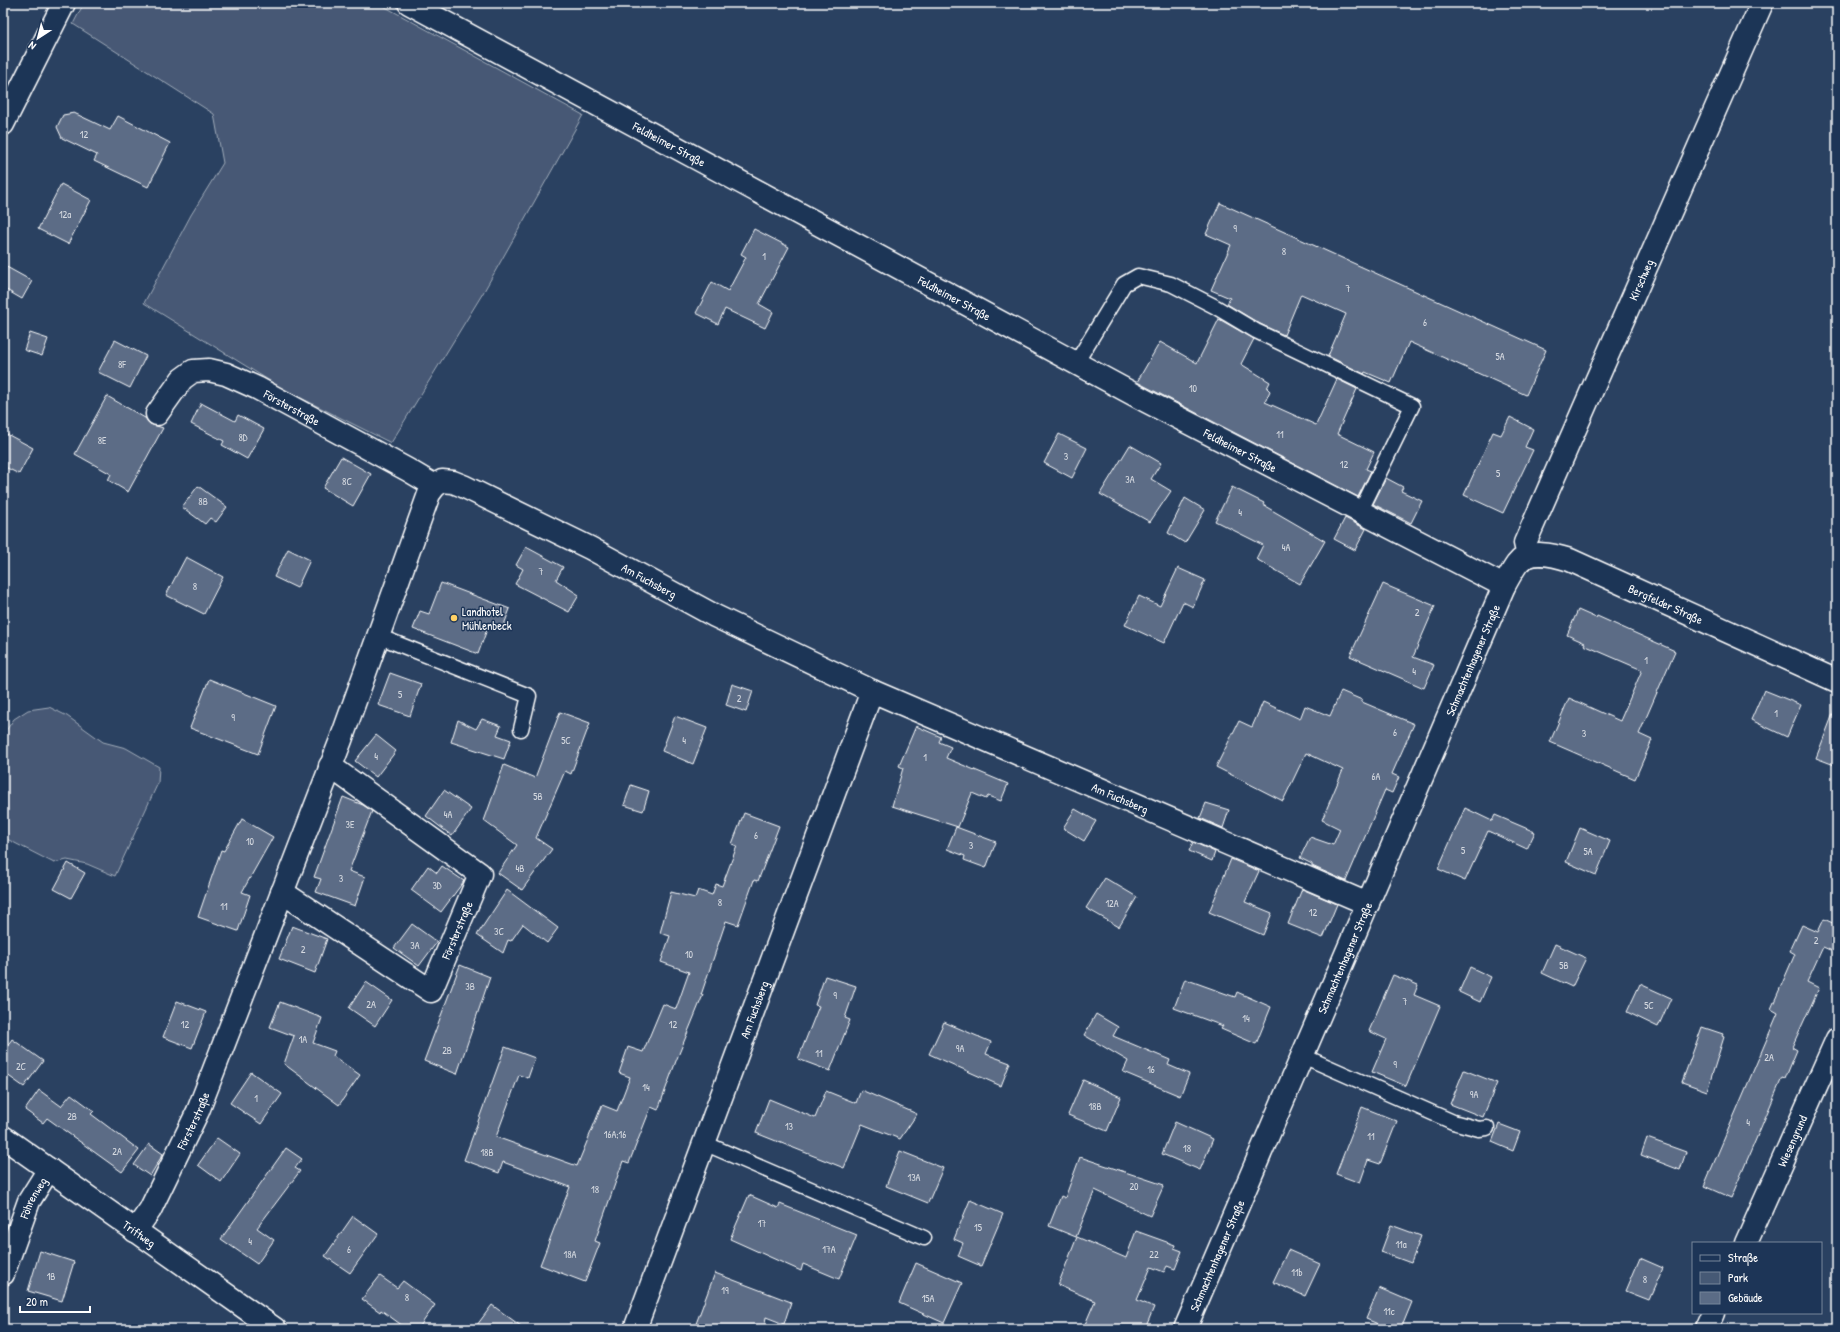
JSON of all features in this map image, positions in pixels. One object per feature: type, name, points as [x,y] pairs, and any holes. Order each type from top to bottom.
[{"type":"street","points":[[3,124],[64,3]]},
{"type":"street","name":"Feldheimer Straße","points":[[409,3],[1076,363],[1504,586]]},
{"type":"street","name":"Kirschweg","points":[[1528,556],[1525,543],[1762,3]]},
{"type":"street","name":"Försterstraße","points":[[135,1231],[150,1210],[198,1111],[330,766],[432,490],[408,470],[263,392],[226,374],[209,370],[193,371],[182,379],[157,414]]},
{"type":"street","name":"Am Fuchsberg","points":[[432,490],[442,481],[453,482],[463,486],[590,548],[715,616],[872,691],[1368,904]]},
{"type":"street","name":"Bergfelder Straße","points":[[1528,556],[1548,554],[1570,560],[1837,681]]},
{"type":"street","points":[[1504,586],[1517,563],[1528,556]]},
{"type":"street","name":"Schmachtenhagener Straße","points":[[1186,1329],[1504,586]]},
{"type":"street","name":"Am Fuchsberg","points":[[635,1329],[872,691]]},
{"type":"street","name":"Försterstraße","points":[[282,892],[431,991],[480,874],[330,766]]},
{"type":"street","name":"Wiesengrund","points":[[1746,1242],[1837,1039]]},
{"type":"street","name":"Triftweg","points":[[3,1137],[275,1329]]},
{"type":"street","name":"Föhrenweg","points":[[3,1274],[29,1201],[49,1169]]},
{"type":"street","points":[[1707,1329],[1714,1314]]},
{"type":"lane","points":[[1076,363],[1124,284],[1138,276],[1171,284],[1214,306],[1256,331],[1412,406],[1360,512]]},
{"type":"lane","points":[[378,636],[529,696],[521,729]]},
{"type":"lane","points":[[1303,1056],[1453,1122],[1479,1129],[1487,1128]]},
{"type":"lane","points":[[704,1144],[924,1238]]},
{"type":"green space","points":[[84,3],[378,3],[583,115],[483,293],[391,443],[283,389],[144,303],[191,215],[223,163],[214,114],[73,24]]},
{"type":"green space","points":[[49,707],[67,716],[103,742],[126,748],[159,767],[158,783],[115,876],[87,864],[67,860],[54,863],[3,837],[3,735],[14,719],[28,710]]},
{"type":"building","points":[[74,113],[110,130],[118,116],[170,143],[148,187],[94,161],[97,155],[62,138],[57,127],[63,115]]},
{"type":"building","points":[[61,184],[91,200],[68,244],[38,229]]},
{"type":"building","points":[[1220,203],[1546,350],[1526,395],[1409,342],[1391,383],[1365,372],[1364,374],[1328,356],[1346,314],[1301,294],[1284,335],[1260,324],[1227,304],[1230,298],[1211,290],[1231,245],[1206,234]]},
{"type":"building","points":[[754,229],[789,247],[759,304],[773,312],[765,328],[725,309],[718,324],[696,313],[712,282],[728,291],[746,257],[741,254]]},
{"type":"building","points":[[3,265],[32,281],[22,299],[3,288]]},
{"type":"building","points":[[1219,319],[1254,339],[1241,364],[1270,382],[1267,388],[1270,391],[1265,402],[1316,425],[1337,379],[1357,389],[1337,434],[1374,452],[1366,469],[1371,471],[1358,497],[1137,382],[1160,342],[1197,363]]},
{"type":"building","points":[[30,333],[48,339],[42,356],[24,350]]},
{"type":"building","points":[[115,340],[146,356],[130,388],[98,372]]},
{"type":"building","points":[[107,396],[145,418],[150,424],[163,428],[128,492],[108,480],[111,474],[75,454]]},
{"type":"building","points":[[201,403],[235,421],[238,415],[264,429],[247,459],[222,445],[224,441],[191,424]]},
{"type":"building","points":[[1510,417],[1533,429],[1525,447],[1533,450],[1503,513],[1464,495],[1493,432],[1501,435]]},
{"type":"building","points":[[3,432],[33,448],[19,474],[3,466]]},
{"type":"building","points":[[1059,434],[1087,448],[1072,478],[1044,463]]},
{"type":"building","points":[[1130,445],[1161,463],[1151,479],[1171,491],[1150,522],[1100,494]]},
{"type":"building","points":[[341,457],[371,474],[353,506],[323,488]]},
{"type":"building","points":[[1386,478],[1403,487],[1401,491],[1422,501],[1411,523],[1373,504]]},
{"type":"building","points":[[198,486],[227,507],[216,522],[210,518],[205,524],[182,507]]},
{"type":"building","points":[[1232,487],[1264,503],[1263,505],[1325,541],[1300,584],[1256,559],[1263,545],[1215,521]]},
{"type":"building","points":[[1185,498],[1205,510],[1185,543],[1168,533]]},
{"type":"building","points":[[1345,518],[1366,529],[1355,550],[1334,539]]},
{"type":"building","points":[[526,547],[563,567],[556,580],[579,595],[569,612],[515,584],[523,569],[516,565]]},
{"type":"building","points":[[288,549],[310,560],[297,588],[274,577]]},
{"type":"building","points":[[186,557],[223,577],[204,614],[166,595]]},
{"type":"building","points":[[1178,568],[1205,580],[1193,607],[1183,602],[1164,643],[1125,625],[1139,596],[1160,606]]},
{"type":"building","points":[[441,583],[510,609],[502,630],[489,624],[478,654],[413,629],[420,611],[429,614]]},
{"type":"building","points":[[1383,584],[1435,606],[1413,657],[1434,665],[1424,688],[1350,656]]},
{"type":"building","points":[[1578,610],[1596,618],[1597,616],[1675,651],[1639,734],[1652,740],[1635,779],[1550,742],[1569,698],[1620,721],[1642,670],[1584,645],[1585,643],[1567,635]]},
{"type":"building","points":[[390,673],[421,684],[410,716],[378,705]]},
{"type":"building","points":[[209,679],[276,706],[258,754],[190,728]]},
{"type":"building","points":[[732,684],[753,691],[746,712],[726,705]]},
{"type":"building","points":[[1764,690],[1801,705],[1787,737],[1751,720]]},
{"type":"building","points":[[1341,691],[1362,700],[1362,702],[1414,724],[1392,774],[1399,777],[1392,793],[1385,790],[1346,881],[1312,866],[1312,864],[1300,858],[1310,837],[1333,845],[1340,829],[1322,820],[1343,770],[1306,753],[1283,801],[1216,767],[1239,721],[1252,727],[1263,702],[1300,719],[1305,706],[1330,716]]},
{"type":"building","points":[[1837,706],[1837,766],[1816,758]]},
{"type":"building","points":[[560,712],[590,723],[571,774],[565,771],[536,838],[552,849],[522,890],[498,873],[517,845],[484,821],[504,765],[535,778]]},
{"type":"building","points":[[675,716],[707,728],[693,764],[662,751]]},
{"type":"building","points":[[482,719],[501,726],[497,735],[511,740],[504,759],[451,742],[458,720],[476,729]]},
{"type":"building","points":[[916,726],[941,737],[939,742],[951,747],[946,758],[1008,784],[1001,801],[988,796],[986,799],[972,793],[958,827],[892,806],[903,768],[899,766]]},
{"type":"building","points":[[376,735],[396,751],[376,777],[355,761]]},
{"type":"building","points":[[631,785],[649,791],[643,811],[624,805]]},
{"type":"building","points":[[444,790],[471,809],[452,836],[426,816]]},
{"type":"building","points":[[343,797],[363,805],[372,811],[349,871],[365,877],[355,906],[316,892],[321,879],[314,877]]},
{"type":"building","points":[[1206,803],[1229,810],[1223,828],[1200,818]]},
{"type":"building","points":[[1465,808],[1492,821],[1495,815],[1535,832],[1527,849],[1488,831],[1465,881],[1438,869]]},
{"type":"building","points":[[1075,809],[1096,821],[1084,841],[1063,828]]},
{"type":"building","points":[[744,813],[779,826],[758,881],[754,880],[738,925],[726,921],[701,995],[703,995],[658,1110],[651,1107],[629,1163],[623,1161],[595,1241],[600,1243],[585,1282],[540,1265],[570,1187],[503,1162],[499,1173],[464,1160],[505,1047],[535,1058],[528,1078],[519,1075],[496,1137],[577,1166],[602,1105],[617,1111],[630,1077],[619,1073],[628,1047],[643,1052],[663,1004],[676,1009],[689,972],[661,962],[670,936],[660,933],[671,892],[695,898],[698,890],[712,895],[716,884],[722,886],[737,846],[732,844]]},
{"type":"building","points":[[242,819],[273,837],[242,892],[250,895],[238,931],[198,917],[221,850],[224,851]]},
{"type":"building","points":[[956,827],[996,842],[986,868],[964,860],[965,856],[947,849]]},
{"type":"building","points":[[1580,828],[1610,841],[1596,875],[1566,862]]},
{"type":"building","points":[[1193,842],[1215,852],[1212,861],[1189,851]]},
{"type":"building","points":[[1231,859],[1259,871],[1245,902],[1272,913],[1263,935],[1209,912]]},
{"type":"building","points":[[68,863],[85,873],[71,898],[54,889]]},
{"type":"building","points":[[428,866],[437,873],[442,866],[464,881],[441,912],[411,890]]},
{"type":"building","points":[[1105,878],[1137,897],[1119,927],[1086,908]]},
{"type":"building","points":[[1302,889],[1337,904],[1323,938],[1288,924]]},
{"type":"building","points":[[507,890],[558,928],[547,943],[523,924],[511,941],[508,940],[503,953],[477,935]]},
{"type":"building","points":[[1824,919],[1837,925],[1837,953],[1823,947],[1807,982],[1819,988],[1792,1047],[1797,1050],[1785,1079],[1782,1078],[1731,1198],[1704,1186],[1778,1013],[1771,1009],[1795,954],[1790,951],[1802,925],[1818,932]]},
{"type":"building","points":[[412,924],[437,942],[419,966],[394,948]]},
{"type":"building","points":[[292,926],[327,939],[315,973],[279,959]]},
{"type":"building","points":[[1555,944],[1586,958],[1572,987],[1542,973]]},
{"type":"building","points":[[460,965],[490,977],[457,1074],[424,1061]]},
{"type":"building","points":[[1470,967],[1491,977],[1480,1002],[1459,992]]},
{"type":"building","points":[[1393,975],[1418,985],[1414,995],[1440,1006],[1406,1086],[1372,1072],[1386,1039],[1369,1031]]},
{"type":"building","points":[[825,976],[856,986],[845,1018],[850,1020],[830,1071],[798,1059],[819,1006],[815,1005]]},
{"type":"building","points":[[1185,979],[1235,997],[1237,992],[1271,1007],[1256,1044],[1221,1029],[1223,1026],[1174,1008]]},
{"type":"building","points":[[366,982],[392,1000],[375,1026],[349,1008]]},
{"type":"building","points":[[1640,984],[1671,998],[1658,1027],[1627,1012]]},
{"type":"building","points":[[177,1001],[206,1012],[192,1048],[163,1037]]},
{"type":"building","points":[[280,1002],[322,1018],[313,1043],[335,1051],[333,1056],[360,1075],[339,1105],[284,1064],[294,1036],[270,1027]]},
{"type":"building","points":[[1096,1014],[1118,1027],[1113,1036],[1170,1060],[1168,1065],[1189,1074],[1180,1096],[1123,1072],[1128,1061],[1084,1035]]},
{"type":"building","points":[[944,1022],[991,1042],[986,1054],[1010,1063],[1001,1086],[929,1054]]},
{"type":"building","points":[[1702,1027],[1723,1034],[1722,1036],[1724,1037],[1707,1091],[1682,1082]]},
{"type":"building","points":[[12,1039],[43,1061],[24,1087],[3,1072],[3,1052]]},
{"type":"building","points":[[1464,1070],[1497,1083],[1483,1117],[1450,1104]]},
{"type":"building","points":[[251,1072],[282,1094],[261,1124],[230,1103]]},
{"type":"building","points":[[1083,1080],[1121,1097],[1107,1131],[1068,1115]]},
{"type":"building","points":[[39,1090],[61,1106],[71,1094],[94,1111],[91,1114],[139,1150],[122,1172],[47,1118],[43,1123],[25,1110]]},
{"type":"building","points":[[861,1090],[917,1114],[900,1139],[862,1124],[844,1168],[756,1133],[769,1099],[815,1118],[826,1091],[856,1103]]},
{"type":"building","points":[[1362,1107],[1397,1121],[1380,1164],[1368,1160],[1360,1183],[1336,1174]]},
{"type":"building","points":[[1175,1122],[1213,1139],[1200,1170],[1162,1154]]},
{"type":"building","points":[[1499,1124],[1520,1132],[1513,1151],[1492,1142]]},
{"type":"building","points":[[217,1138],[240,1154],[221,1182],[198,1165]]},
{"type":"building","points":[[1647,1138],[1686,1152],[1680,1170],[1641,1155]]},
{"type":"building","points":[[149,1144],[163,1154],[150,1176],[134,1165]]},
{"type":"building","points":[[286,1148],[302,1159],[295,1168],[300,1171],[257,1228],[274,1240],[257,1264],[221,1239]]},
{"type":"building","points":[[900,1151],[943,1168],[928,1203],[886,1186]]},
{"type":"building","points":[[1080,1157],[1164,1185],[1150,1216],[1095,1190],[1076,1237],[1049,1226],[1061,1196],[1065,1198]]},
{"type":"building","points":[[749,1195],[778,1208],[780,1204],[857,1235],[839,1279],[803,1264],[801,1271],[730,1239]]},
{"type":"building","points":[[970,1200],[1003,1214],[981,1266],[958,1256],[963,1243],[954,1239]]},
{"type":"building","points":[[353,1216],[378,1234],[350,1273],[325,1256]]},
{"type":"building","points":[[1391,1225],[1421,1236],[1411,1263],[1381,1252]]},
{"type":"building","points":[[1136,1231],[1175,1245],[1174,1248],[1182,1251],[1175,1269],[1167,1266],[1164,1272],[1151,1267],[1137,1300],[1154,1307],[1145,1329],[1083,1329],[1095,1301],[1058,1285],[1077,1237],[1126,1258]]},
{"type":"building","points":[[1288,1250],[1320,1264],[1305,1296],[1273,1282]]},
{"type":"building","points":[[40,1251],[74,1262],[62,1301],[28,1291]]},
{"type":"building","points":[[1640,1258],[1663,1268],[1649,1300],[1626,1291]]},
{"type":"building","points":[[916,1263],[962,1283],[944,1323],[899,1303]]},
{"type":"building","points":[[715,1273],[791,1302],[784,1324],[766,1317],[764,1329],[694,1329]]},
{"type":"building","points":[[380,1276],[397,1288],[403,1281],[435,1305],[418,1329],[407,1329],[381,1310],[380,1312],[362,1299]]},
{"type":"building","points":[[1379,1288],[1412,1302],[1401,1329],[1390,1329],[1366,1319]]},
{"type":"building","points":[[492,1305],[525,1329],[474,1329]]},
{"type":"place","name":"Landhotel Mühlenbeck","points":[[454,618]]}]
